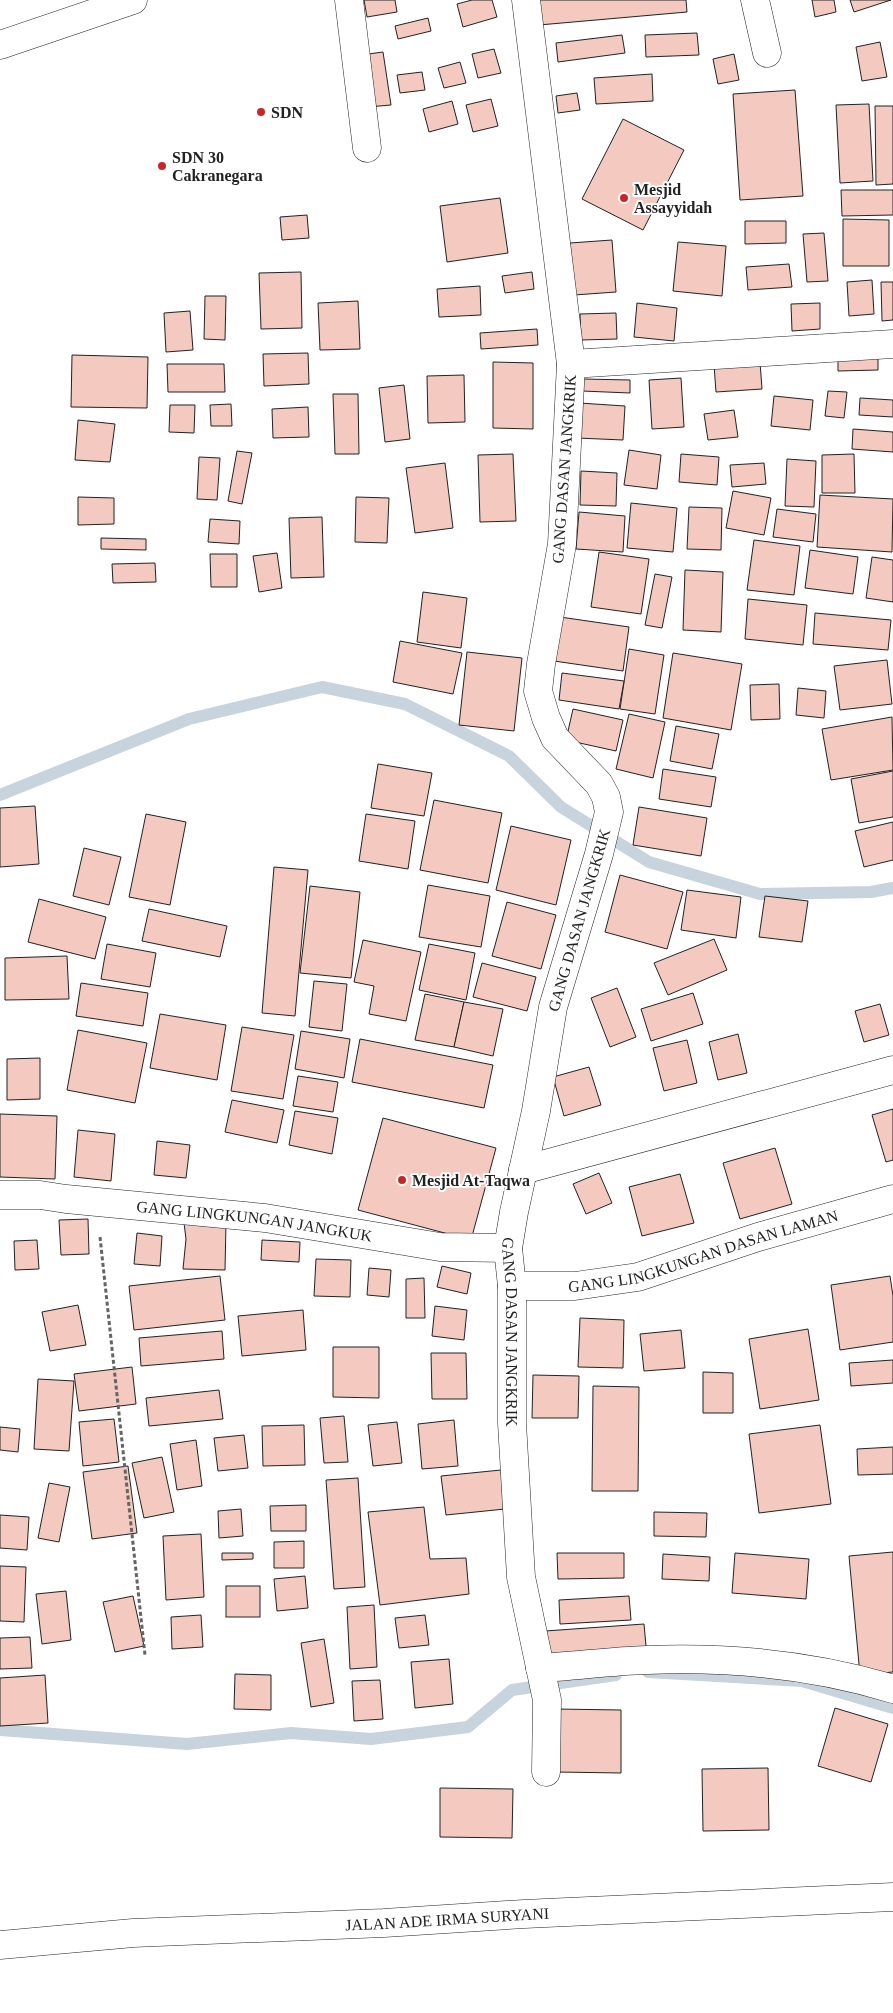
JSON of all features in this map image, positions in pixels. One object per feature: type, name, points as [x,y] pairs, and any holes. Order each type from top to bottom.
[{"type":"street","points":[[0,45],[133,0]]},
{"type":"street","points":[[349,0],[367,148]]},
{"type":"street","name":"GANG DASAN JANGKRIK","points":[[526,0],[572,364],[562,544],[540,664],[538,691],[546,718],[555,738],[599,784],[606,798],[609,812],[599,854],[553,1007],[536,1111],[508,1248],[512,1286],[512,1423],[521,1577],[543,1682],[546,1772]]},
{"type":"street","points":[[755,0],[768,53]]},
{"type":"street","points":[[572,364],[893,344]]},
{"type":"street","points":[[523,1170],[893,1070]]},
{"type":"street","name":"GANG LINGKUNGAN JANGKUK","points":[[0,1195],[40,1195],[265,1218],[440,1247],[508,1248]]},
{"type":"street","name":"GANG LINGKUNGAN DASAN LAMAN","points":[[512,1286],[575,1286],[638,1277],[758,1237],[893,1199]]},
{"type":"street","points":[[543,1682],[646,1660],[736,1662],[807,1670],[866,1681],[893,1689]]},
{"type":"street","name":"JALAN ADE IRMA SURYANI","points":[[0,1945],[134,1933],[384,1924],[524,1914],[893,1897]]},
{"type":"path","points":[[96,1202],[145,1656]]},
{"type":"building","points":[[364,0],[395,0],[397,12],[367,17]]},
{"type":"building","points":[[472,0],[492,0],[497,17],[463,27],[457,4]]},
{"type":"building","points":[[537,0],[686,0],[687,12],[539,25]]},
{"type":"building","points":[[812,0],[834,0],[836,12],[815,17]]},
{"type":"building","points":[[850,0],[891,0],[854,12]]},
{"type":"building","points":[[428,18],[431,31],[398,39],[395,26]]},
{"type":"building","points":[[697,33],[699,55],[646,57],[645,35]]},
{"type":"building","points":[[622,35],[625,53],[558,62],[556,43]]},
{"type":"building","points":[[880,42],[887,77],[862,81],[856,47]]},
{"type":"building","points":[[494,49],[501,73],[478,78],[472,54]]},
{"type":"building","points":[[383,52],[391,105],[368,107],[361,55]]},
{"type":"building","points":[[734,54],[739,80],[718,84],[713,59]]},
{"type":"building","points":[[460,62],[466,83],[444,88],[438,68]]},
{"type":"building","points":[[422,72],[425,90],[400,93],[397,75]]},
{"type":"building","points":[[652,74],[653,101],[596,104],[594,78]]},
{"type":"building","points":[[795,90],[803,196],[740,200],[733,94]]},
{"type":"building","points":[[577,93],[580,110],[558,113],[556,96]]},
{"type":"building","points":[[491,99],[498,126],[473,132],[466,105]]},
{"type":"building","points":[[452,101],[458,124],[429,132],[423,109]]},
{"type":"building","points":[[869,104],[873,181],[840,183],[836,105]]},
{"type":"building","points":[[875,106],[893,106],[893,184],[876,185]]},
{"type":"building","points":[[623,119],[684,150],[643,230],[582,199]]},
{"type":"building","points":[[841,190],[893,190],[893,215],[842,216]]},
{"type":"building","points":[[500,198],[508,253],[447,262],[440,206]]},
{"type":"building","points":[[307,215],[309,238],[282,240],[280,217]]},
{"type":"building","points":[[843,219],[889,220],[889,266],[843,266]]},
{"type":"building","points":[[745,221],[786,221],[786,243],[745,244]]},
{"type":"building","points":[[824,233],[828,281],[807,282],[803,234]]},
{"type":"building","points":[[612,240],[616,292],[574,295],[570,243]]},
{"type":"building","points":[[678,242],[726,246],[722,296],[673,291]]},
{"type":"building","points":[[789,264],[792,287],[748,290],[746,267]]},
{"type":"building","points":[[301,272],[302,328],[261,329],[259,273]]},
{"type":"building","points":[[532,272],[534,289],[505,293],[502,276]]},
{"type":"building","points":[[872,280],[874,314],[849,316],[847,282]]},
{"type":"building","points":[[881,282],[893,282],[893,320],[882,321]]},
{"type":"building","points":[[480,286],[481,315],[439,317],[437,289]]},
{"type":"building","points":[[205,296],[226,296],[225,340],[204,339]]},
{"type":"building","points":[[358,301],[360,349],[320,350],[318,303]]},
{"type":"building","points":[[637,303],[677,308],[674,341],[634,337]]},
{"type":"building","points":[[820,303],[820,329],[792,331],[791,304]]},
{"type":"building","points":[[190,311],[193,350],[166,352],[164,313]]},
{"type":"building","points":[[616,313],[617,339],[581,340],[580,314]]},
{"type":"building","points":[[537,329],[538,345],[481,349],[480,333]]},
{"type":"building","points":[[308,353],[309,384],[264,386],[263,354]]},
{"type":"building","points":[[838,353],[878,353],[878,370],[838,371]]},
{"type":"building","points":[[72,355],[148,357],[147,408],[71,407]]},
{"type":"building","points":[[493,362],[533,363],[533,429],[493,428]]},
{"type":"building","points":[[760,362],[762,389],[716,392],[714,365]]},
{"type":"building","points":[[167,364],[224,364],[225,392],[168,392]]},
{"type":"building","points":[[464,375],[465,422],[428,423],[427,376]]},
{"type":"building","points":[[681,378],[684,427],[652,429],[649,380]]},
{"type":"building","points":[[583,379],[630,380],[630,393],[582,391]]},
{"type":"building","points":[[404,385],[410,439],[385,442],[379,388]]},
{"type":"building","points":[[828,391],[847,392],[844,418],[825,416]]},
{"type":"building","points":[[333,394],[358,394],[359,454],[335,454]]},
{"type":"building","points":[[774,396],[813,400],[810,430],[771,426]]},
{"type":"building","points":[[860,398],[893,400],[893,417],[859,415]]},
{"type":"building","points":[[579,403],[625,406],[623,440],[577,438]]},
{"type":"building","points":[[231,404],[232,426],[211,426],[210,405]]},
{"type":"building","points":[[170,405],[195,405],[194,433],[169,432]]},
{"type":"building","points":[[308,407],[309,437],[273,438],[272,409]]},
{"type":"building","points":[[734,410],[738,437],[708,440],[704,414]]},
{"type":"building","points":[[78,420],[115,424],[110,462],[75,460]]},
{"type":"building","points":[[853,429],[893,432],[893,452],[852,449]]},
{"type":"building","points":[[629,450],[661,455],[657,489],[624,485]]},
{"type":"building","points":[[237,451],[252,453],[242,504],[228,501]]},
{"type":"building","points":[[513,454],[516,521],[480,522],[478,455]]},
{"type":"building","points":[[681,454],[719,457],[717,485],[679,482]]},
{"type":"building","points":[[854,454],[855,493],[822,493],[822,455]]},
{"type":"building","points":[[199,457],[220,458],[217,500],[197,499]]},
{"type":"building","points":[[787,459],[816,461],[814,507],[785,506]]},
{"type":"building","points":[[445,463],[453,528],[415,533],[406,468]]},
{"type":"building","points":[[764,463],[766,484],[732,487],[730,465]]},
{"type":"building","points":[[581,471],[617,473],[616,506],[580,505]]},
{"type":"building","points":[[733,491],[771,498],[764,535],[726,528]]},
{"type":"building","points":[[820,495],[893,499],[892,552],[817,547]]},
{"type":"building","points":[[78,497],[114,498],[114,524],[78,525]]},
{"type":"building","points":[[356,497],[389,498],[387,543],[355,542]]},
{"type":"building","points":[[631,503],[677,508],[673,552],[627,548]]},
{"type":"building","points":[[689,507],[722,508],[721,550],[687,549]]},
{"type":"building","points":[[777,509],[816,514],[813,542],[773,537]]},
{"type":"building","points":[[579,512],[625,516],[623,552],[576,549]]},
{"type":"building","points":[[322,517],[324,577],[291,578],[289,518]]},
{"type":"building","points":[[210,519],[240,521],[239,544],[208,542]]},
{"type":"building","points":[[101,538],[146,539],[146,550],[101,549]]},
{"type":"building","points":[[754,540],[800,546],[794,595],[747,590]]},
{"type":"building","points":[[810,550],[858,557],[853,594],[805,588]]},
{"type":"building","points":[[599,552],[649,559],[641,614],[591,607]]},
{"type":"building","points":[[277,553],[282,588],[259,592],[253,556]]},
{"type":"building","points":[[210,554],[237,554],[237,587],[211,587]]},
{"type":"building","points":[[872,557],[893,560],[893,602],[866,598]]},
{"type":"building","points":[[155,563],[156,582],[113,583],[112,564]]},
{"type":"building","points":[[685,570],[723,572],[721,632],[683,630]]},
{"type":"building","points":[[655,574],[672,577],[662,628],[645,625]]},
{"type":"building","points":[[423,592],[467,598],[461,648],[417,642]]},
{"type":"building","points":[[748,599],[807,605],[803,645],[745,639]]},
{"type":"building","points":[[815,613],[891,620],[888,650],[813,644]]},
{"type":"building","points":[[560,617],[629,627],[623,671],[554,661]]},
{"type":"building","points":[[400,641],[462,653],[453,694],[393,682]]},
{"type":"building","points":[[629,649],[664,655],[655,714],[620,709]]},
{"type":"building","points":[[467,652],[522,658],[514,731],[459,725]]},
{"type":"building","points":[[673,653],[742,664],[731,730],[663,718]]},
{"type":"building","points":[[887,660],[892,704],[840,710],[834,666]]},
{"type":"building","points":[[562,673],[624,681],[619,709],[559,700]]},
{"type":"building","points":[[779,684],[780,719],[751,720],[750,685]]},
{"type":"building","points":[[798,688],[826,691],[824,718],[796,715]]},
{"type":"building","points":[[573,709],[623,720],[616,751],[566,740]]},
{"type":"building","points":[[629,714],[665,722],[653,778],[616,769]]},
{"type":"building","points":[[892,717],[893,770],[831,780],[822,729]]},
{"type":"building","points":[[676,726],[719,734],[712,769],[670,761]]},
{"type":"building","points":[[378,764],[432,773],[424,816],[371,808]]},
{"type":"building","points":[[663,769],[716,777],[711,807],[659,799]]},
{"type":"building","points":[[893,771],[893,817],[859,823],[851,779]]},
{"type":"building","points":[[434,800],[502,813],[488,883],[420,870]]},
{"type":"building","points":[[35,806],[39,864],[0,867],[0,808]]},
{"type":"building","points":[[639,807],[707,818],[701,856],[633,845]]},
{"type":"building","points":[[146,814],[186,822],[170,905],[129,897]]},
{"type":"building","points":[[366,814],[415,821],[408,869],[359,861]]},
{"type":"building","points":[[893,822],[893,860],[864,867],[855,831]]},
{"type":"building","points":[[511,826],[571,840],[556,905],[496,890]]},
{"type":"building","points":[[84,848],[121,857],[109,905],[73,896]]},
{"type":"building","points":[[274,867],[308,870],[295,1016],[262,1013]]},
{"type":"building","points":[[620,875],[683,892],[667,949],[605,932]]},
{"type":"building","points":[[428,885],[490,896],[481,947],[419,937]]},
{"type":"building","points":[[310,886],[360,892],[351,978],[300,973]]},
{"type":"building","points":[[687,890],[741,897],[736,938],[681,930]]},
{"type":"building","points":[[765,896],[808,901],[802,942],[759,937]]},
{"type":"building","points":[[39,899],[106,917],[95,959],[28,942]]},
{"type":"building","points":[[507,902],[556,915],[541,969],[492,956]]},
{"type":"building","points":[[149,909],[227,926],[220,957],[142,941]]},
{"type":"building","points":[[714,939],[727,970],[668,995],[654,963]]},
{"type":"building","points":[[363,940],[421,952],[406,1021],[369,1014],[374,986],[354,982]]},
{"type":"building","points":[[107,944],[156,953],[150,987],[101,979]]},
{"type":"building","points":[[429,944],[475,953],[466,1000],[419,990]]},
{"type":"building","points":[[67,956],[69,999],[5,1000],[5,958]]},
{"type":"building","points":[[482,963],[536,977],[527,1011],[473,997]]},
{"type":"building","points":[[314,981],[347,984],[342,1031],[309,1027]]},
{"type":"building","points":[[81,983],[148,993],[143,1026],[76,1016]]},
{"type":"building","points":[[617,988],[636,1037],[610,1047],[591,998]]},
{"type":"building","points":[[693,993],[703,1024],[651,1041],[641,1009]]},
{"type":"building","points":[[425,994],[464,1002],[454,1047],[415,1040]]},
{"type":"building","points":[[464,1002],[503,1009],[493,1056],[454,1047]]},
{"type":"building","points":[[880,1004],[889,1035],[864,1042],[855,1011]]},
{"type":"building","points":[[160,1014],[226,1025],[217,1080],[150,1068]]},
{"type":"building","points":[[242,1027],[294,1035],[283,1099],[231,1091]]},
{"type":"building","points":[[78,1030],[147,1043],[135,1103],[67,1090]]},
{"type":"building","points":[[301,1031],[350,1039],[344,1078],[295,1069]]},
{"type":"building","points":[[738,1034],[747,1073],[718,1080],[709,1042]]},
{"type":"building","points":[[360,1039],[493,1065],[484,1108],[352,1082]]},
{"type":"building","points":[[687,1040],[697,1083],[664,1091],[653,1048]]},
{"type":"building","points":[[40,1058],[40,1099],[7,1100],[7,1059]]},
{"type":"building","points":[[589,1067],[601,1105],[564,1116],[553,1077]]},
{"type":"building","points":[[298,1076],[338,1082],[333,1112],[293,1106]]},
{"type":"building","points":[[232,1100],[284,1110],[277,1143],[225,1132]]},
{"type":"building","points":[[893,1109],[893,1160],[886,1162],[872,1115]]},
{"type":"building","points":[[295,1111],[338,1118],[332,1154],[289,1145]]},
{"type":"building","points":[[0,1114],[57,1116],[55,1179],[0,1177]]},
{"type":"building","points":[[383,1118],[496,1148],[471,1240],[358,1210]]},
{"type":"building","points":[[78,1130],[115,1134],[111,1181],[74,1177]]},
{"type":"building","points":[[157,1141],[190,1145],[186,1178],[154,1175]]},
{"type":"building","points":[[775,1148],[792,1204],[740,1219],[723,1163]]},
{"type":"building","points":[[599,1173],[612,1203],[586,1214],[573,1184]]},
{"type":"building","points":[[680,1174],[694,1223],[642,1236],[629,1187]]},
{"type":"building","points":[[88,1219],[89,1254],[61,1255],[59,1220]]},
{"type":"building","points":[[184,1223],[226,1223],[225,1270],[183,1269],[186,1239]]},
{"type":"building","points":[[137,1233],[162,1236],[160,1266],[134,1264]]},
{"type":"building","points":[[37,1240],[39,1269],[15,1270],[14,1241]]},
{"type":"building","points":[[262,1240],[300,1242],[299,1262],[261,1260]]},
{"type":"building","points":[[316,1259],[351,1260],[350,1297],[314,1296]]},
{"type":"building","points":[[442,1266],[471,1273],[467,1294],[437,1287]]},
{"type":"building","points":[[369,1268],[391,1270],[389,1297],[367,1295]]},
{"type":"building","points":[[220,1276],[225,1320],[134,1330],[129,1286]]},
{"type":"building","points":[[890,1276],[893,1296],[893,1342],[840,1350],[831,1285]]},
{"type":"building","points":[[424,1278],[425,1318],[406,1318],[406,1279]]},
{"type":"building","points":[[78,1305],[86,1345],[50,1351],[42,1312]]},
{"type":"building","points":[[435,1306],[467,1310],[464,1340],[432,1336]]},
{"type":"building","points":[[303,1310],[306,1350],[242,1356],[238,1316]]},
{"type":"building","points":[[580,1318],[624,1320],[623,1368],[578,1367]]},
{"type":"building","points":[[808,1329],[819,1400],[760,1409],[749,1339]]},
{"type":"building","points":[[681,1330],[685,1368],[644,1371],[640,1334]]},
{"type":"building","points":[[222,1331],[224,1359],[141,1366],[139,1338]]},
{"type":"building","points":[[333,1347],[379,1347],[379,1398],[333,1397]]},
{"type":"building","points":[[431,1353],[466,1353],[467,1399],[432,1399]]},
{"type":"building","points":[[893,1360],[893,1383],[851,1386],[849,1363]]},
{"type":"building","points":[[132,1367],[136,1404],[79,1411],[74,1374]]},
{"type":"building","points":[[703,1372],[733,1373],[733,1413],[703,1413]]},
{"type":"building","points":[[533,1375],[579,1376],[578,1418],[532,1418]]},
{"type":"building","points":[[38,1379],[74,1381],[69,1451],[34,1449]]},
{"type":"building","points":[[593,1386],[639,1387],[638,1491],[592,1491]]},
{"type":"building","points":[[219,1390],[223,1419],[149,1426],[146,1398]]},
{"type":"building","points":[[344,1416],[348,1462],[324,1463],[320,1418]]},
{"type":"building","points":[[114,1419],[119,1462],[83,1466],[79,1422]]},
{"type":"building","points":[[454,1420],[458,1466],[422,1469],[418,1424]]},
{"type":"building","points":[[397,1422],[402,1463],[373,1466],[368,1425]]},
{"type":"building","points":[[304,1425],[305,1465],[263,1466],[262,1426]]},
{"type":"building","points":[[820,1425],[831,1504],[759,1513],[749,1434]]},
{"type":"building","points":[[0,1427],[20,1429],[18,1452],[0,1450]]},
{"type":"building","points":[[244,1435],[248,1468],[218,1471],[214,1438]]},
{"type":"building","points":[[196,1440],[202,1486],[177,1490],[170,1444]]},
{"type":"building","points":[[893,1447],[893,1474],[858,1475],[857,1449]]},
{"type":"building","points":[[162,1457],[174,1512],[144,1518],[132,1463]]},
{"type":"building","points":[[128,1466],[137,1533],[92,1539],[83,1472]]},
{"type":"building","points":[[501,1470],[505,1509],[446,1515],[441,1476]]},
{"type":"building","points":[[358,1478],[365,1587],[334,1589],[326,1480]]},
{"type":"building","points":[[49,1483],[70,1487],[59,1542],[38,1538]]},
{"type":"building","points":[[306,1505],[306,1531],[271,1531],[270,1506]]},
{"type":"building","points":[[424,1507],[430,1559],[466,1558],[469,1594],[380,1605],[368,1512]]},
{"type":"building","points":[[241,1509],[243,1536],[219,1538],[218,1511]]},
{"type":"building","points":[[654,1512],[707,1513],[706,1537],[654,1536]]},
{"type":"building","points":[[0,1515],[29,1517],[27,1550],[0,1548]]},
{"type":"building","points":[[201,1534],[204,1597],[166,1600],[163,1536]]},
{"type":"building","points":[[304,1541],[304,1568],[274,1568],[274,1542]]},
{"type":"building","points":[[893,1552],[893,1672],[860,1675],[849,1556]]},
{"type":"building","points":[[222,1553],[253,1553],[253,1559],[222,1560]]},
{"type":"building","points":[[557,1553],[624,1553],[624,1578],[558,1579]]},
{"type":"building","points":[[735,1553],[809,1559],[806,1599],[732,1593]]},
{"type":"building","points":[[663,1554],[710,1557],[709,1581],[662,1579]]},
{"type":"building","points":[[0,1566],[26,1567],[24,1622],[0,1621]]},
{"type":"building","points":[[305,1576],[308,1608],[277,1611],[274,1579]]},
{"type":"building","points":[[226,1586],[260,1586],[260,1617],[226,1617]]},
{"type":"building","points":[[66,1591],[71,1640],[42,1644],[36,1594]]},
{"type":"building","points":[[133,1596],[144,1646],[115,1652],[103,1602]]},
{"type":"building","points":[[629,1596],[631,1620],[560,1624],[559,1600]]},
{"type":"building","points":[[374,1605],[377,1667],[350,1669],[347,1607]]},
{"type":"building","points":[[201,1615],[203,1647],[172,1649],[171,1617]]},
{"type":"building","points":[[425,1615],[429,1645],[399,1648],[395,1618]]},
{"type":"building","points":[[644,1624],[647,1657],[547,1664],[545,1631]]},
{"type":"building","points":[[30,1637],[32,1668],[0,1669],[0,1638]]},
{"type":"building","points":[[324,1639],[334,1703],[311,1707],[301,1643]]},
{"type":"building","points":[[449,1659],[453,1704],[415,1708],[411,1662]]},
{"type":"building","points":[[235,1674],[271,1675],[271,1710],[234,1709]]},
{"type":"building","points":[[45,1675],[48,1723],[0,1726],[0,1678]]},
{"type":"building","points":[[380,1680],[383,1719],[354,1721],[352,1681]]},
{"type":"building","points":[[835,1708],[888,1724],[871,1782],[818,1766]]},
{"type":"building","points":[[556,1709],[621,1710],[621,1773],[556,1772]]},
{"type":"building","points":[[768,1768],[769,1830],[703,1831],[702,1769]]},
{"type":"building","points":[[440,1788],[513,1789],[512,1838],[440,1837]]},
{"type":"waterway","points":[[0,795],[189,719],[322,687],[405,704],[509,756],[561,807],[649,862],[760,894],[871,892],[893,888]]},
{"type":"waterway","points":[[648,1672],[802,1681],[893,1708]]},
{"type":"waterway","points":[[0,1730],[187,1744],[291,1733],[371,1739],[468,1727],[512,1690],[616,1675]]},
{"type":"place","name":"SDN","points":[[261,112]]},
{"type":"place","name":"SDN 30 Cakranegara","points":[[162,166]]},
{"type":"place","name":"Mesjid Assayyidah","points":[[624,198]]},
{"type":"place","name":"Mesjid At-Taqwa","points":[[402,1180]]}]
